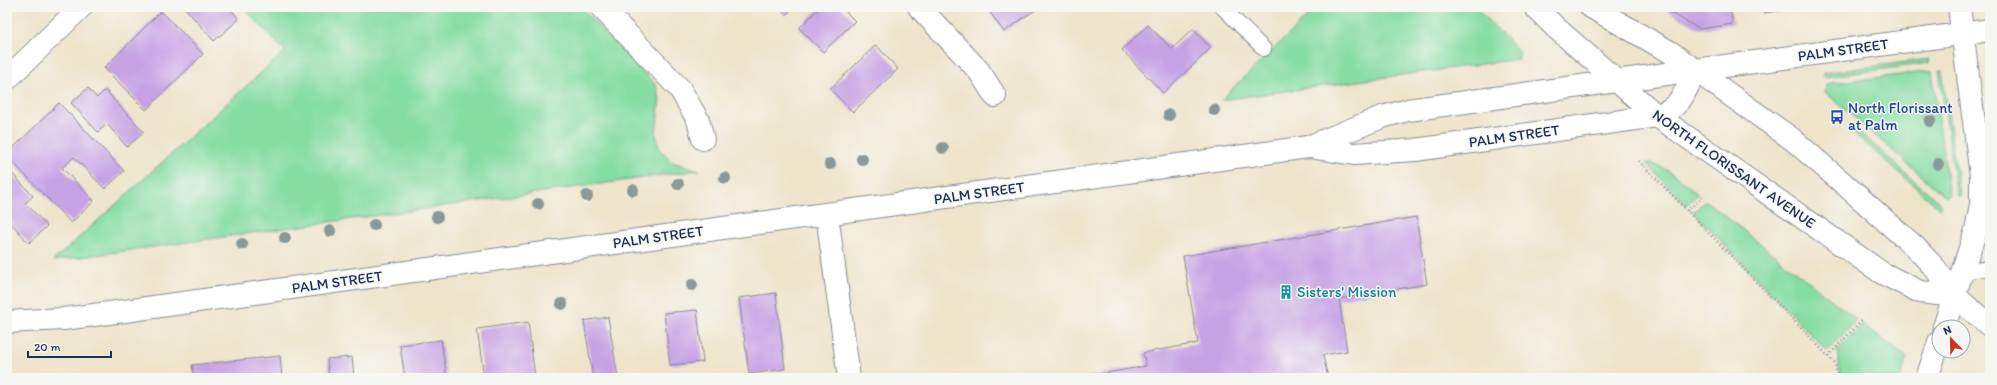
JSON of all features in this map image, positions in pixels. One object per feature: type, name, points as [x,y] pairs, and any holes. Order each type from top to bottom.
[{"type":"main road","points":[[7,79],[81,7]]},
{"type":"main road","points":[[601,7],[680,89],[698,120],[703,139]]},
{"type":"main road","points":[[918,7],[979,71],[995,96]]},
{"type":"main road","name":"NORTH FLORISSANT AVENUE","points":[[1535,7],[1616,81],[1657,116],[1882,273],[1920,292],[1955,296]]},
{"type":"main road","points":[[1591,7],[1670,52],[1792,140],[1915,247],[1935,268],[1955,296],[1990,326]]},
{"type":"main road","points":[[1947,319],[1976,230],[1981,205],[1981,176],[1959,7]]},
{"type":"main road","name":"PALM STREET","points":[[7,322],[63,319],[1308,147],[1382,118],[1408,110],[1990,30]]},
{"type":"main road","name":"PALM STREET","points":[[1308,147],[1354,154],[1415,150],[1657,116],[1669,111],[1681,101],[1695,70]]},
{"type":"main road","points":[[827,214],[849,378]]},
{"type":"main road","points":[[1927,378],[1933,359]]},
{"type":"lane","points":[[1222,7],[1264,49]]},
{"type":"lane","points":[[1963,272],[1990,268]]},
{"type":"path","points":[[1639,161],[1835,363],[1838,378]]},
{"type":"path","points":[[1688,211],[1705,195]]},
{"type":"path","points":[[1828,356],[1863,319]]},
{"type":"green space","points":[[243,7],[580,7],[656,85],[660,99],[656,133],[659,148],[672,162],[699,170],[53,261],[285,51]]},
{"type":"green space","points":[[1317,7],[1475,7],[1520,52],[1518,59],[1221,100]]},
{"type":"green space","points":[[1929,59],[1929,63],[1824,77],[1823,73]]},
{"type":"green space","points":[[1939,70],[1942,70],[1960,196],[1957,196]]},
{"type":"green space","points":[[1932,71],[1949,196],[1946,197],[1825,92],[1826,85],[1831,83]]},
{"type":"green space","points":[[1851,125],[1941,204],[1939,208],[1848,128]]},
{"type":"green space","points":[[1646,163],[1661,167],[1680,179],[1698,194],[1686,205]]},
{"type":"green space","points":[[1706,201],[1857,320],[1827,351],[1693,212]]},
{"type":"green space","points":[[1863,324],[1907,358],[1900,378],[1841,378],[1837,351]]},
{"type":"building","points":[[184,7],[229,7],[239,19],[214,41]]},
{"type":"building","points":[[779,7],[795,7],[786,15]]},
{"type":"building","points":[[820,7],[841,7],[855,21],[823,52],[799,28]]},
{"type":"building","points":[[986,7],[1039,7],[1004,32]]},
{"type":"building","points":[[1660,7],[1730,7],[1733,24],[1700,29]]},
{"type":"building","points":[[1763,7],[1802,7],[1802,8],[1764,13]]},
{"type":"building","points":[[161,11],[203,54],[146,110],[104,68]]},
{"type":"building","points":[[1148,25],[1172,49],[1193,29],[1211,48],[1163,93],[1122,50]]},
{"type":"building","points":[[876,45],[898,69],[853,112],[830,89]]},
{"type":"building","points":[[88,88],[97,98],[105,90],[144,132],[127,147],[107,124],[98,132],[71,103]]},
{"type":"building","points":[[59,103],[124,171],[105,189],[74,157],[62,168],[94,201],[71,223],[7,156],[7,154]]},
{"type":"building","points":[[7,168],[33,196],[25,203],[47,226],[29,243],[7,219]]},
{"type":"building","name":"Sisters' Mission","points":[[1416,217],[1427,284],[1339,299],[1347,351],[1323,355],[1328,378],[1079,378],[1146,366],[1143,353],[1198,343],[1183,256]]},
{"type":"building","points":[[776,293],[785,369],[749,374],[739,298]]},
{"type":"building","points":[[697,310],[703,362],[670,365],[664,313]]},
{"type":"building","points":[[608,317],[618,378],[593,378],[584,321]]},
{"type":"building","points":[[528,322],[535,378],[484,378],[477,329]]},
{"type":"building","points":[[441,340],[447,378],[405,378],[400,345]]},
{"type":"building","points":[[280,356],[282,378],[194,378],[192,365]]},
{"type":"building","points":[[352,357],[354,378],[329,378],[327,359]]},
{"type":"place","name":"North Florissant at Palm","points":[[1837,117]]},
{"type":"place","name":"Sisters' Mission","points":[[1286,292]]}]
